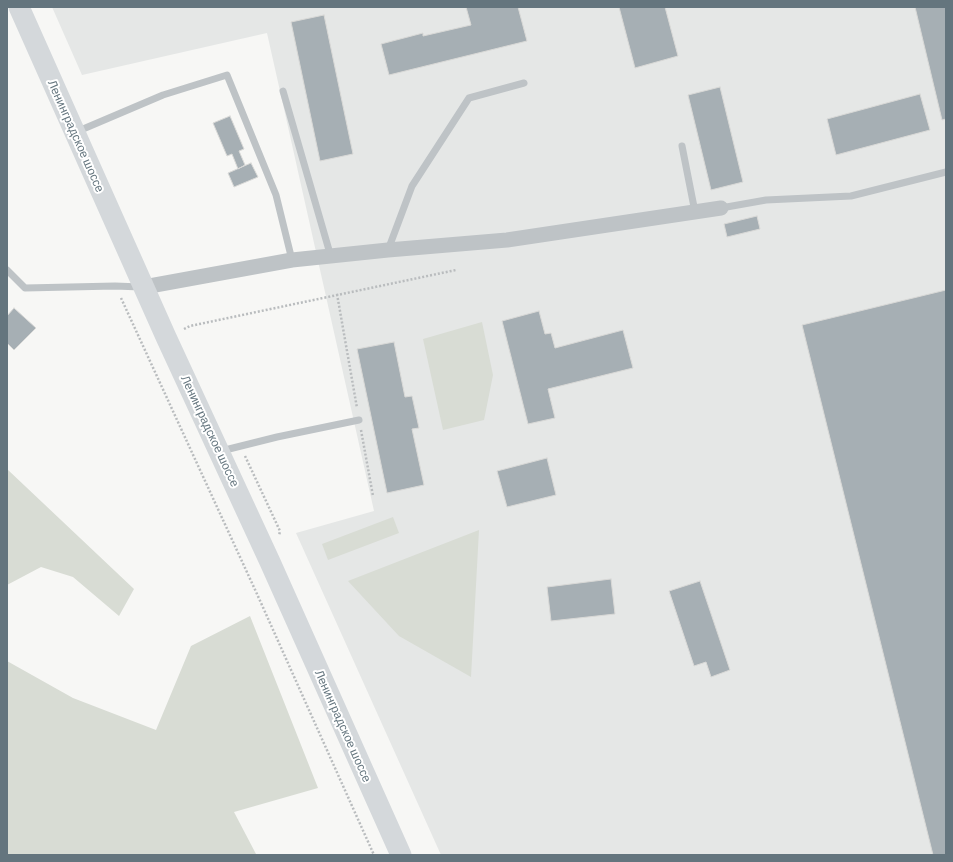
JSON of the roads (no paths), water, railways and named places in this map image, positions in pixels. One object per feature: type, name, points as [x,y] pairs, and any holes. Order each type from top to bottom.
[{"type":"main road","name":"Ленинградское шоссе","points":[[19,7],[166,337],[270,562],[401,855]]},
{"type":"street","points":[[144,287],[292,260],[507,240],[721,208]]},
{"type":"lane","points":[[75,133],[163,95],[227,75],[276,195],[292,260]]},
{"type":"lane","points":[[388,250],[412,186],[470,98],[524,83]]},
{"type":"lane","points":[[283,91],[331,257]]},
{"type":"lane","points":[[682,146],[695,212]]},
{"type":"lane","points":[[721,208],[766,200],[852,196],[946,172]]},
{"type":"lane","points":[[7,270],[25,288],[115,286],[144,287]]},
{"type":"lane","points":[[219,452],[277,437],[359,420]]}]
